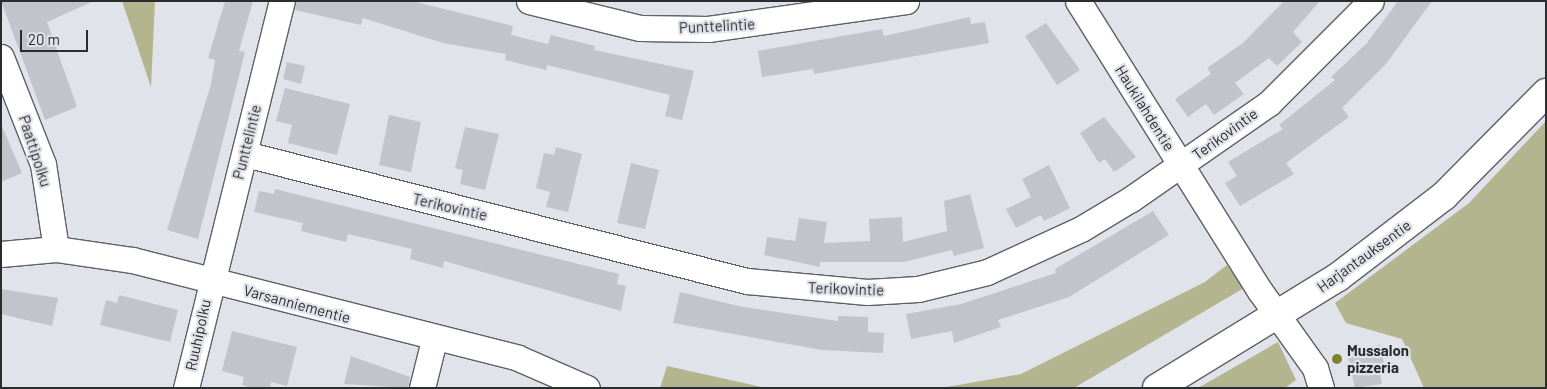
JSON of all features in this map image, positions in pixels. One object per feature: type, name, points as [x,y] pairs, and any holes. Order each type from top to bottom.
[{"type":"street","name":"Punttelintie","points":[[209,282],[245,154],[282,1]]},
{"type":"street","name":"Punttelintie","points":[[529,1],[640,28],[708,29],[906,1]]},
{"type":"street","name":"Haukilahdentie","points":[[1078,1],[1260,291],[1279,313],[1315,368],[1321,388]]},
{"type":"street","name":"Terikovintie","points":[[245,154],[747,282],[866,292],[918,289],[987,272],[1081,229],[1181,166],[1270,102],[1370,1]]},
{"type":"street","name":"Paattipolku","points":[[1,57],[43,164],[56,249]]},
{"type":"street","name":"Harjantauksentie","points":[[1157,388],[1338,277],[1444,196],[1546,93]]},
{"type":"street","name":"Varsanniementie","points":[[1,254],[56,249],[132,260],[209,282],[434,340],[518,358],[587,388]]},
{"type":"street","name":"Ruuhipolku","points":[[186,388],[209,282]]},
{"type":"street","points":[[422,388],[434,340]]},
{"type":"green space","points":[[122,1],[155,1],[151,87]]},
{"type":"green space","points":[[1546,121],[1546,388],[1424,388],[1402,339],[1346,323],[1335,303],[1469,203]]},
{"type":"green space","points":[[1227,265],[1244,288],[1074,388],[941,388],[1021,374],[1205,282]]},
{"type":"green space","points":[[1278,342],[1296,380],[1285,388],[1198,388]]},
{"type":"green space","points":[[667,366],[766,388],[660,388]]},
{"type":"building","points":[[1,1],[94,1],[47,22],[77,107],[45,120]]},
{"type":"building","points":[[225,1],[253,1],[239,51],[245,52],[198,239],[167,230],[211,84],[215,60],[208,58]]},
{"type":"building","points":[[296,1],[412,1],[513,26],[511,35],[548,44],[551,35],[595,46],[594,50],[694,71],[682,120],[665,116],[670,95],[547,65],[546,70],[505,60],[506,54],[443,43],[363,18],[361,25],[295,10]]},
{"type":"building","points":[[1284,1],[1320,1],[1293,32],[1302,42],[1277,66],[1269,58],[1235,83],[1244,94],[1214,115],[1206,104],[1188,117],[1175,99],[1211,74],[1207,68],[1243,43]]},
{"type":"building","points":[[1398,1],[1432,1],[1386,64],[1342,108],[1349,117],[1286,163],[1294,174],[1240,206],[1225,183],[1237,176],[1228,162],[1283,129],[1279,125],[1335,80],[1331,77],[1367,43]]},
{"type":"building","points":[[970,17],[971,24],[985,22],[989,43],[814,74],[813,69],[762,77],[758,51],[882,29],[884,36]]},
{"type":"building","points":[[1046,23],[1080,70],[1057,85],[1025,36]]},
{"type":"building","points":[[287,62],[305,66],[301,84],[283,79]]},
{"type":"building","points":[[285,88],[350,104],[337,155],[288,143],[292,125],[276,121]]},
{"type":"building","points":[[389,115],[421,122],[411,172],[379,165]]},
{"type":"building","points":[[1104,117],[1136,157],[1114,172],[1105,159],[1099,163],[1080,133]]},
{"type":"building","points":[[1,124],[22,173],[1,182]]},
{"type":"building","points":[[465,127],[499,134],[485,190],[460,184],[463,170],[455,168]]},
{"type":"building","points":[[556,147],[582,154],[568,212],[546,207],[550,192],[536,188],[544,153],[554,155]]},
{"type":"building","points":[[631,163],[659,170],[645,229],[617,223]]},
{"type":"building","points":[[1049,165],[1070,208],[1044,221],[1041,215],[1016,228],[1006,209],[1031,197],[1022,179]]},
{"type":"building","points":[[275,189],[619,274],[617,284],[626,286],[621,311],[444,261],[443,268],[410,259],[412,249],[348,234],[346,242],[301,231],[303,223],[254,212],[259,191],[274,194]]},
{"type":"building","points":[[970,194],[984,248],[954,256],[952,250],[904,262],[820,262],[820,267],[764,255],[767,237],[795,241],[799,218],[827,222],[824,243],[870,241],[869,219],[902,217],[903,242],[947,231],[944,201]]},
{"type":"building","points":[[1153,211],[1169,235],[1069,297],[998,320],[1001,327],[954,343],[952,331],[911,339],[906,314],[961,304],[1056,273],[1055,269]]},
{"type":"building","points":[[1,289],[58,298],[52,326],[1,314]]},
{"type":"building","points":[[680,292],[743,307],[838,321],[838,316],[868,317],[868,332],[884,333],[883,353],[822,350],[673,323]]},
{"type":"building","points":[[119,295],[178,310],[170,342],[100,325],[106,300],[117,303]]},
{"type":"building","points":[[232,331],[297,347],[287,386],[271,382],[270,388],[252,388],[242,385],[244,377],[222,371]]},
{"type":"building","points":[[1380,345],[1385,367],[1379,368],[1382,384],[1355,388],[1347,352]]},
{"type":"building","points":[[351,356],[410,377],[408,388],[344,384]]},
{"type":"place","name":"Mussalon pizzeria","points":[[1337,359]]}]
